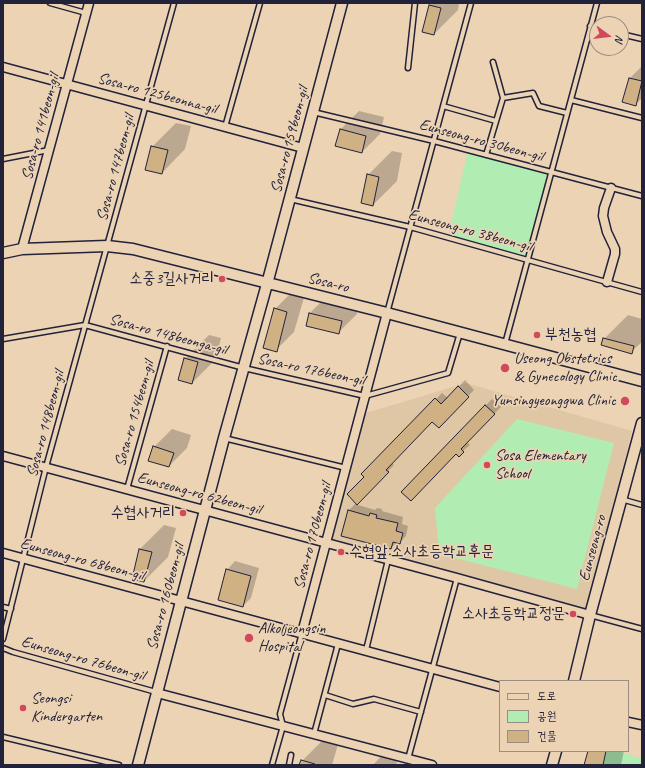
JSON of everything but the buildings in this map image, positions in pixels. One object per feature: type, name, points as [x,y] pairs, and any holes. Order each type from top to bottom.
[{"type":"street","name":"Sosa-ro 141beon-gil","points":[[22,249],[89,3]]},
{"type":"street","name":"Sosa-ro 159beon-gil","points":[[267,284],[342,3]]},
{"type":"street","name":"Sosa-ro 125beonna-gil","points":[[3,67],[303,148]]},
{"type":"street","points":[[607,282],[615,249],[607,232],[603,216],[604,208],[611,188]]},
{"type":"street","name":"Sosa-ro","points":[[3,253],[22,249],[107,246],[133,249],[387,313],[642,381]]},
{"type":"street","name":"Sosa-ro 160beon-gil","points":[[138,765],[224,438],[267,284]]},
{"type":"street","name":"Sosa-ro 170beon-gil","points":[[302,633],[387,313]]},
{"type":"street","name":"Eunseong-ro","points":[[574,680],[590,615],[642,423]]},
{"type":"street","name":"Eunseong-ro 62beon-gil","points":[[3,456],[388,559],[590,615]]},
{"type":"street","name":"Eunseong-ro 68beon-gil","points":[[3,553],[499,687]]},
{"type":"street","points":[[157,692],[432,765]]},
{"type":"street","points":[[629,722],[642,725]]},
{"type":"street","points":[[552,765],[556,752]]},
{"type":"lane","points":[[50,3],[87,13]]},
{"type":"lane","name":"Sosa-ro 147beon-gil","points":[[107,246],[174,3]]},
{"type":"lane","points":[[225,127],[260,3]]},
{"type":"lane","points":[[408,68],[415,3]]},
{"type":"lane","points":[[387,313],[471,3]]},
{"type":"lane","points":[[593,16],[597,3]]},
{"type":"lane","points":[[505,345],[589,30]]},
{"type":"lane","points":[[629,36],[642,39]]},
{"type":"lane","points":[[486,155],[503,98],[493,62]]},
{"type":"lane","points":[[503,98],[533,93],[539,106],[567,113]]},
{"type":"lane","points":[[571,100],[642,118]]},
{"type":"lane","points":[[443,106],[496,121]]},
{"type":"lane","name":"Eunseong-ro 30beon-gil","points":[[313,112],[434,141],[642,196]]},
{"type":"lane","points":[[3,159],[49,150]]},
{"type":"lane","name":"Eunseong-ro 38beon-gil","points":[[290,199],[410,227],[642,292]]},
{"type":"lane","name":"Sosa-ro 148beon-gil","points":[[3,639],[46,467],[107,246]]},
{"type":"lane","points":[[3,340],[85,325]]},
{"type":"lane","name":"Sosa-ro 148beonga-gil","points":[[85,325],[244,368]]},
{"type":"lane","name":"Sosa-ro 176beon-gil","points":[[244,368],[365,396],[448,373],[460,333]]},
{"type":"lane","name":"Sosa-ro 154beon-gil","points":[[127,489],[167,346]]},
{"type":"lane","points":[[224,438],[346,468]]},
{"type":"lane","points":[[621,499],[642,505]]},
{"type":"lane","points":[[366,650],[388,559]]},
{"type":"lane","points":[[408,759],[457,578]]},
{"type":"lane","points":[[3,606],[11,609]]},
{"type":"lane","points":[[590,615],[642,629]]},
{"type":"lane","name":"Sosa-ro 170beon-gil","points":[[272,765],[283,726],[280,714],[302,633]]},
{"type":"lane","points":[[314,734],[339,643]]},
{"type":"lane","name":"Eunseong-ro 76beon-gil","points":[[3,648],[157,692]]},
{"type":"lane","points":[[324,695],[353,704],[374,699],[421,712]]},
{"type":"lane","points":[[3,737],[119,765]]},
{"type":"lane","points":[[289,765],[291,755]]},
{"type":"shaded area","name":"Sosa Elementary School","points":[[466,383],[632,431],[586,610],[330,541],[363,414]]},
{"type":"green space","points":[[468,150],[551,172],[528,259],[448,237]]},
{"type":"green space","points":[[517,419],[614,443],[577,589],[439,554],[435,508]]},
{"type":"green space","points":[[606,752],[621,752],[642,759],[642,765],[601,765]]},
{"type":"place","name":"소중3길사거리","points":[[222,279]]},
{"type":"place","name":"부천농협","points":[[537,335]]},
{"type":"place","name":"Useong Obstetrics & Gynecology Clinic","points":[[505,368]]},
{"type":"place","name":"Yunsingyeonggwa Clinic","points":[[625,401]]},
{"type":"place","name":"Sosa Elementary School","points":[[487,465]]},
{"type":"place","name":"수협사거리","points":[[183,513]]},
{"type":"place","name":"수협앞.소사초등학교후문","points":[[341,552]]},
{"type":"place","name":"소사초등학교정문","points":[[573,614]]},
{"type":"place","name":"Alkoljeongsin Hospital","points":[[249,638]]},
{"type":"place","name":"Seongsi Kindergarten","points":[[23,708]]}]
